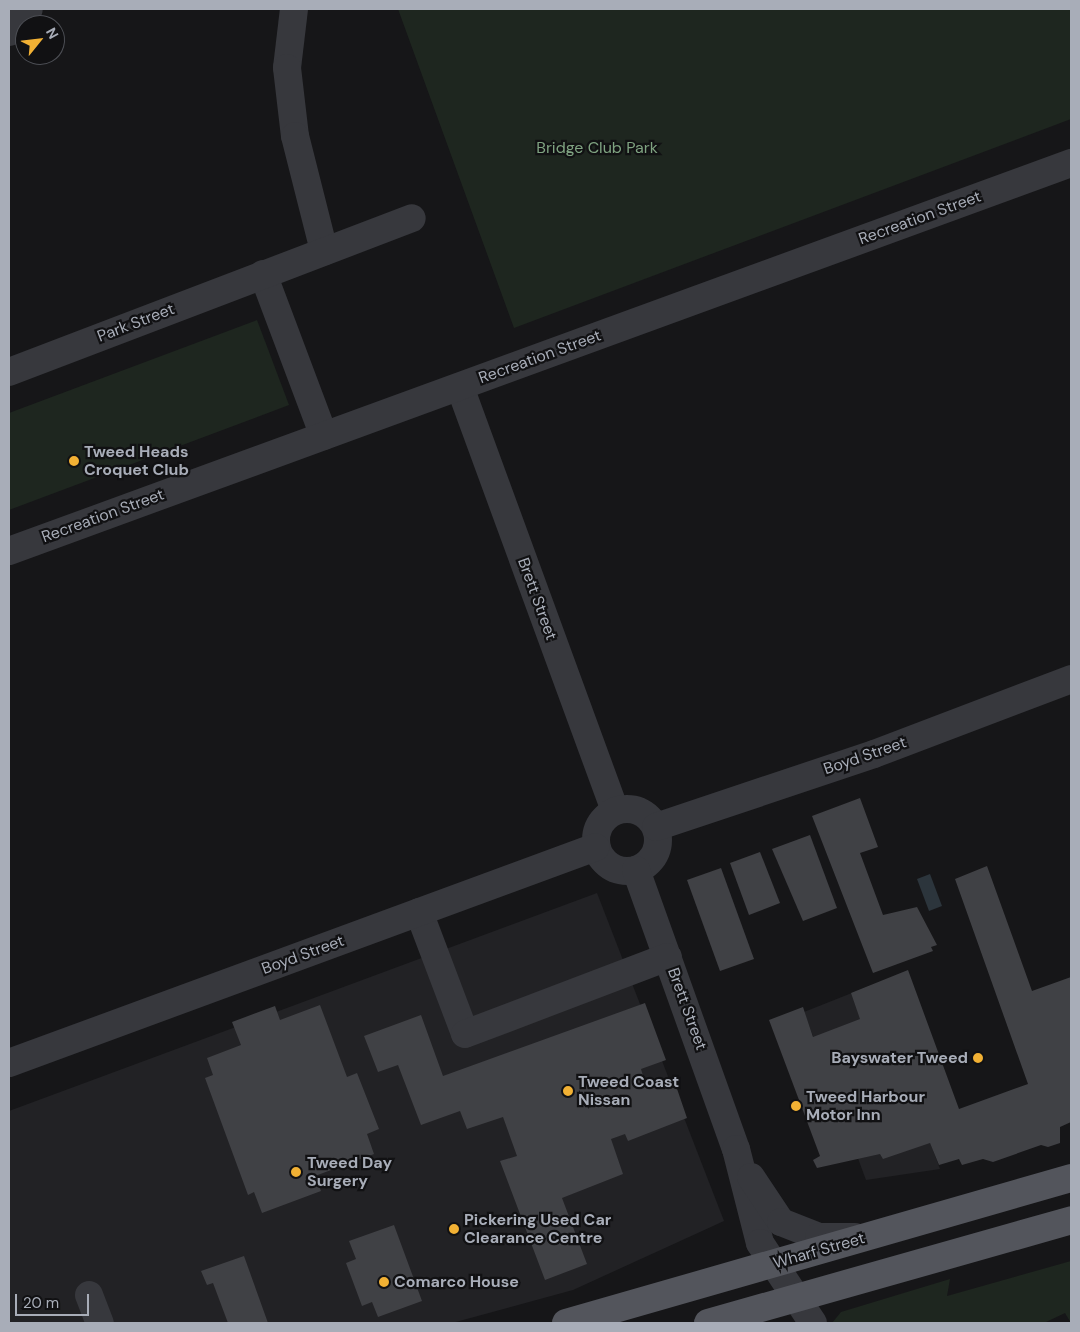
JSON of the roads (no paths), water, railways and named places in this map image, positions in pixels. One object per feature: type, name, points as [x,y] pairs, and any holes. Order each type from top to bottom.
[{"type":"main road","name":"Wharf Street","points":[[566,1323],[868,1238],[1071,1178]]},
{"type":"main road","points":[[712,1322],[1071,1220]]},
{"type":"street","points":[[9,32],[28,9]]},
{"type":"street","points":[[294,9],[287,68],[295,136],[324,251]]},
{"type":"street","name":"Recreation Street","points":[[9,551],[1071,162]]},
{"type":"street","name":"Park Street","points":[[9,372],[412,218]]},
{"type":"street","points":[[262,274],[324,436]]},
{"type":"street","name":"Brett Street","points":[[460,387],[614,811]]},
{"type":"street","name":"Boyd Street","points":[[656,827],[874,754],[1071,679]]},
{"type":"street","points":[[614,811],[643,812],[656,827],[658,848],[646,866],[636,870],[612,867],[596,847],[599,826],[614,811]]},
{"type":"street","name":"Boyd Street","points":[[9,1063],[596,847]]},
{"type":"street","name":"Brett Street","points":[[636,870],[736,1149],[750,1212],[760,1243],[813,1323]]},
{"type":"street","points":[[419,912],[465,1034],[668,957]]},
{"type":"street","name":"Brett Street","points":[[736,1149],[767,1206],[781,1222],[819,1237],[868,1238]]},
{"type":"street","points":[[88,1294],[100,1323]]},
{"type":"street","points":[[712,1322],[764,1323]]},
{"type":"place","name":"Tweed Heads Croquet Club","points":[[74,461]]},
{"type":"place","name":"Bayswater Tweed","points":[[978,1058]]},
{"type":"place","name":"Tweed Coast Nissan","points":[[568,1091]]},
{"type":"place","name":"Tweed Harbour Motor Inn","points":[[796,1106]]},
{"type":"place","name":"Tweed Day Surgery","points":[[296,1172]]},
{"type":"place","name":"Pickering Used Car Clearance Centre","points":[[454,1229]]},
{"type":"place","name":"Comarco House","points":[[384,1282]]},
{"type":"park label","name":"Bridge Club Park","points":[[597,148]]}]
